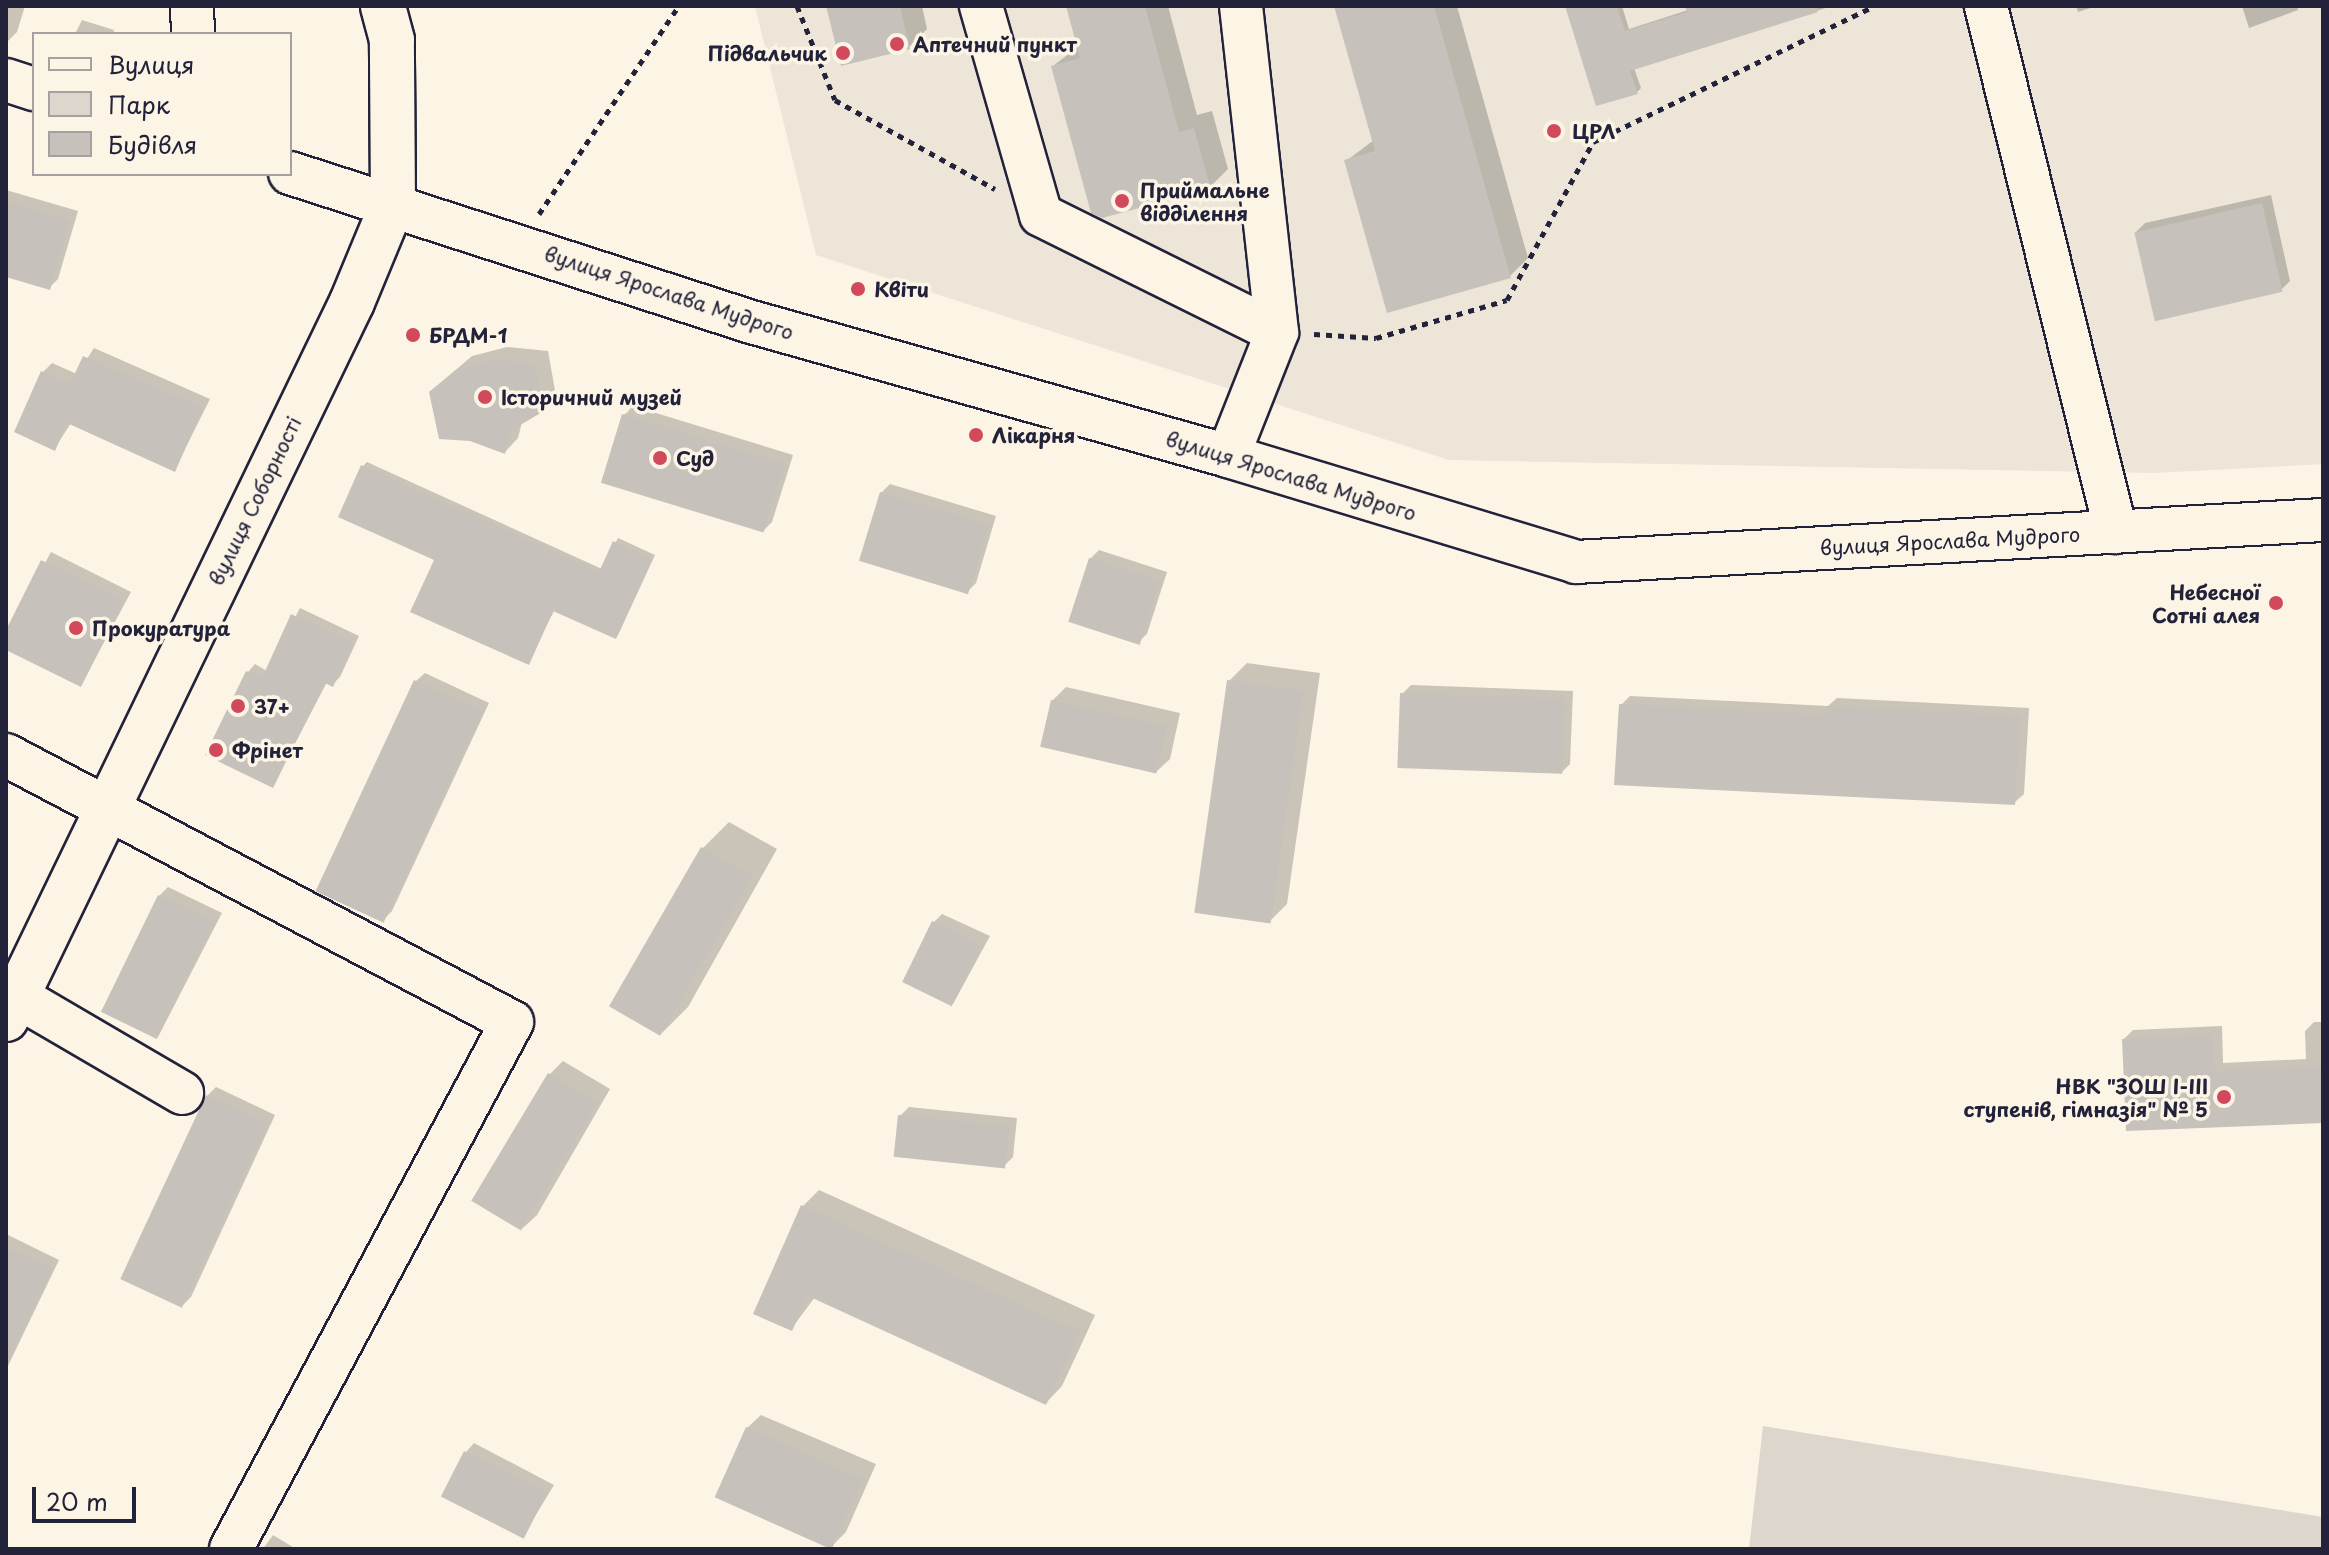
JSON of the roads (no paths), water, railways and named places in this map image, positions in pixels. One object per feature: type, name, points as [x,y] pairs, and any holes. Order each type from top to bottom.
[{"type":"main road","name":"вулиця Соборності","points":[[10,1002],[352,302],[393,203],[392,40],[383,6]]},
{"type":"street","points":[[192,6],[193,32]]},
{"type":"street","points":[[981,6],[1041,215],[1277,332]]},
{"type":"street","points":[[1228,456],[1277,332],[1241,6]]},
{"type":"street","points":[[1986,6],[2116,532]]},
{"type":"street","points":[[6,80],[32,88]]},
{"type":"street","name":"вулиця Ярослава Мудрого","points":[[292,174],[519,243],[748,321],[1228,456],[1576,562],[2323,520]]},
{"type":"street","points":[[6,755],[108,805],[512,1022],[231,1549]]},
{"type":"street","points":[[10,1002],[182,1093]]},
{"type":"place","name":"Аптечний пункт","points":[[897,44]]},
{"type":"place","name":"Підвальчик","points":[[843,53]]},
{"type":"place","name":"ЦРЛ","points":[[1554,131]]},
{"type":"place","name":"Приймальне відділення","points":[[1122,201]]},
{"type":"place","name":"Квіти","points":[[858,289]]},
{"type":"place","name":"БРДМ-1","points":[[413,335]]},
{"type":"place","name":"Історичний музей","points":[[485,397]]},
{"type":"place","name":"Лікарня","points":[[976,435]]},
{"type":"place","name":"Суд","points":[[660,458]]},
{"type":"place","name":"Небесної Сотні алея","points":[[2276,603]]},
{"type":"place","name":"Прокуратура","points":[[76,628]]},
{"type":"place","name":"37+","points":[[238,706]]},
{"type":"place","name":"Фрінет","points":[[216,750]]},
{"type":"place","name":"НВК \"ЗОШ І-ІІІ ступенів, гімназія\" № 5","points":[[2224,1097]]}]
